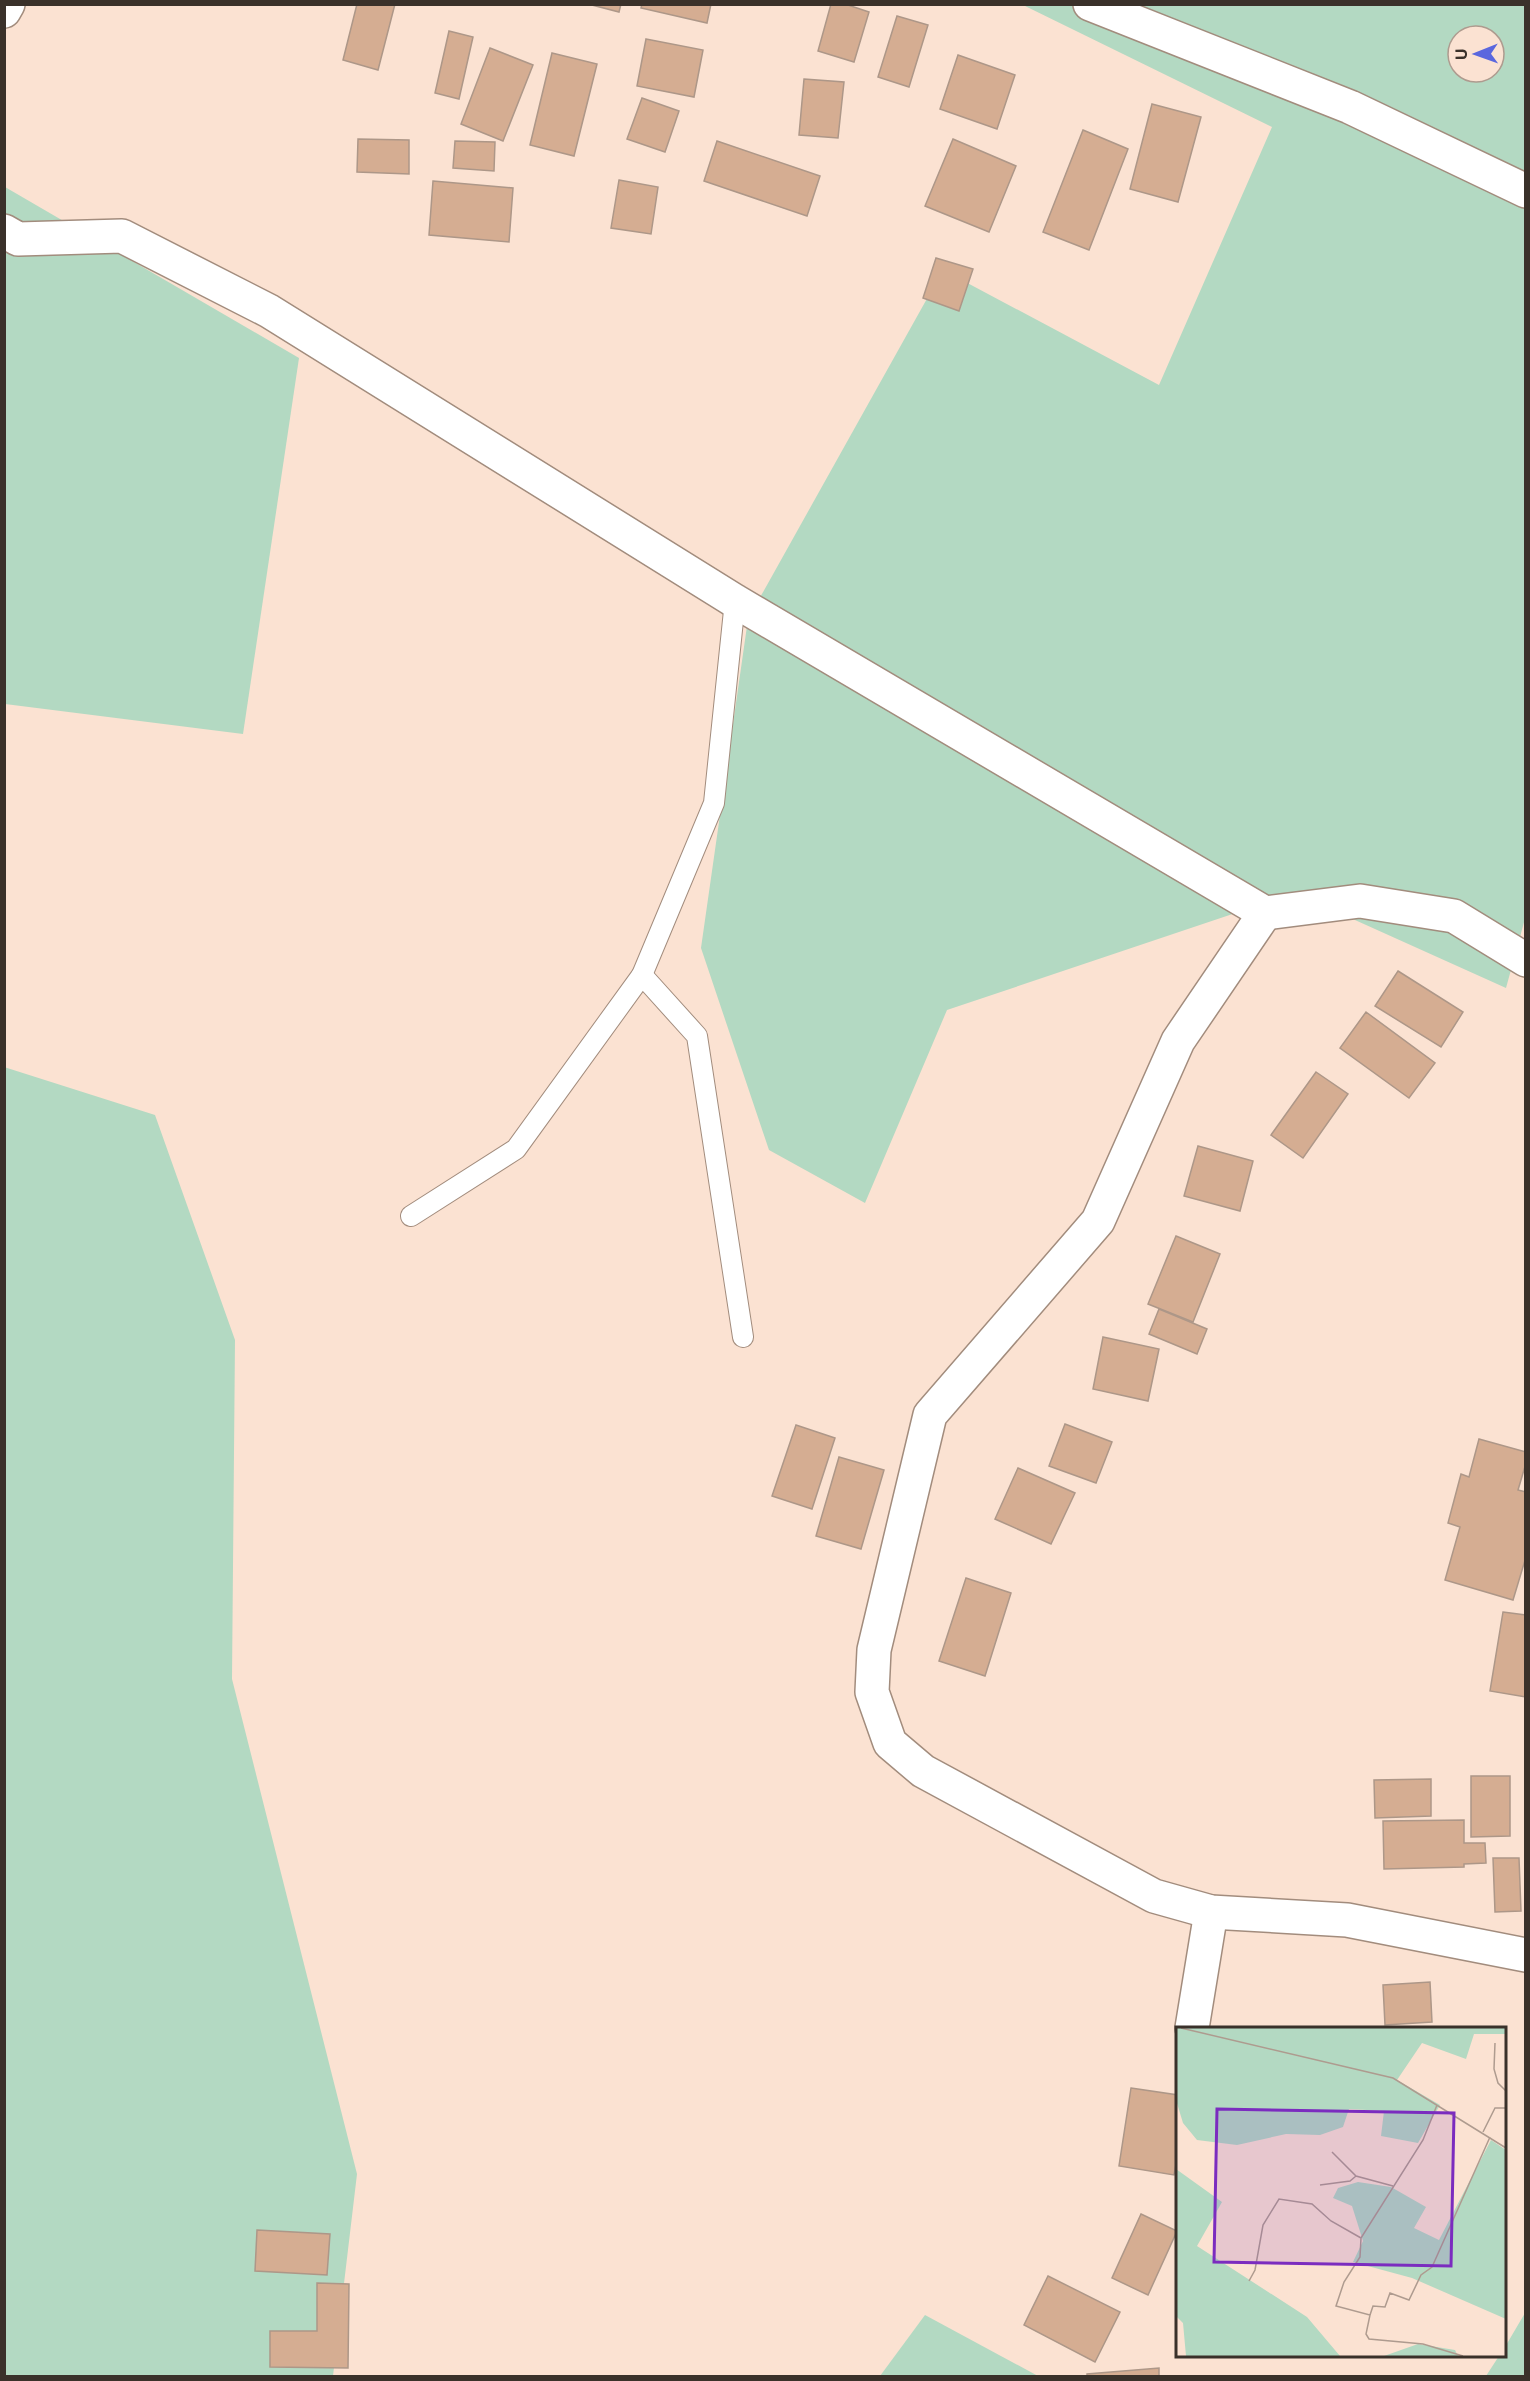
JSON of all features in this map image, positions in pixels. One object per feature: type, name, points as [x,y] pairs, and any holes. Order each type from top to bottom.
[{"type":"street","points":[[4,11],[8,4]]},
{"type":"street","points":[[1090,4],[1350,107],[1526,191]]},
{"type":"street","points":[[4,231],[18,239],[122,236],[269,311],[735,601],[1265,913],[1360,901],[1455,916],[1526,960]]},
{"type":"street","points":[[1265,913],[1178,1041],[1098,1221],[930,1415],[874,1650],[872,1692],[890,1743],[922,1771],[1154,1896],[1211,1911],[1347,1920],[1526,1955]]},
{"type":"street","points":[[1192,2027],[1211,1911]]},
{"type":"lane","points":[[411,1216],[516,1149],[642,975],[714,803],[735,601]]},
{"type":"lane","points":[[642,975],[697,1036],[743,1337]]},
{"type":"green space","points":[[1023,5],[1525,5],[1526,915],[1506,988],[1295,893],[947,1010],[865,1203],[769,1150],[701,948],[748,619],[943,270],[1159,385],[1272,127]]},
{"type":"green space","points":[[5,187],[299,358],[243,734],[5,704]]},
{"type":"green space","points":[[4,1067],[155,1115],[235,1340],[232,1679],[357,2174],[333,2376],[5,2376]]},
{"type":"green space","points":[[1525,2313],[1525,2376],[1486,2376],[1498,2357],[1506,2357],[1506,2345]]},
{"type":"green space","points":[[925,2315],[1038,2376],[880,2376]]},
{"type":"building","points":[[357,4],[395,4],[378,70],[343,60]]},
{"type":"building","points":[[588,4],[621,4],[619,12]]},
{"type":"building","points":[[642,4],[711,4],[707,23],[641,8]]},
{"type":"building","points":[[831,4],[845,4],[869,12],[854,62],[818,51]]},
{"type":"building","points":[[897,16],[928,25],[909,87],[878,77]]},
{"type":"building","points":[[449,31],[473,37],[459,99],[435,93]]},
{"type":"building","points":[[646,39],[703,50],[694,97],[637,86]]},
{"type":"building","points":[[490,48],[533,65],[503,141],[461,124]]},
{"type":"building","points":[[552,53],[597,64],[574,156],[530,145]]},
{"type":"building","points":[[958,55],[1015,75],[997,129],[940,109]]},
{"type":"building","points":[[804,79],[844,82],[838,138],[799,135]]},
{"type":"building","points":[[642,98],[679,111],[665,152],[627,139]]},
{"type":"building","points":[[1152,104],[1201,117],[1178,202],[1130,189]]},
{"type":"building","points":[[1083,130],[1128,149],[1089,250],[1043,232]]},
{"type":"building","points":[[358,139],[409,140],[409,174],[357,172]]},
{"type":"building","points":[[953,139],[1016,166],[989,232],[925,206]]},
{"type":"building","points":[[455,141],[495,142],[494,171],[453,168]]},
{"type":"building","points":[[717,141],[820,176],[807,216],[704,181]]},
{"type":"building","points":[[619,180],[658,187],[651,234],[611,228]]},
{"type":"building","points":[[433,181],[513,188],[509,242],[429,235]]},
{"type":"building","points":[[936,258],[973,269],[959,311],[923,298]]},
{"type":"building","points":[[1398,971],[1463,1012],[1441,1047],[1375,1006]]},
{"type":"building","points":[[1366,1012],[1435,1063],[1409,1098],[1340,1048]]},
{"type":"building","points":[[1316,1072],[1348,1094],[1303,1158],[1271,1135]]},
{"type":"building","points":[[1198,1146],[1253,1161],[1240,1211],[1184,1196]]},
{"type":"building","points":[[1176,1236],[1220,1254],[1193,1322],[1148,1304]]},
{"type":"building","points":[[1159,1309],[1207,1329],[1197,1354],[1149,1334]]},
{"type":"building","points":[[1103,1337],[1159,1349],[1148,1401],[1093,1389]]},
{"type":"building","points":[[1065,1424],[1112,1442],[1096,1483],[1049,1466]]},
{"type":"building","points":[[796,1425],[835,1438],[812,1509],[772,1496]]},
{"type":"building","points":[[1479,1439],[1526,1452],[1526,1463],[1518,1490],[1526,1492],[1526,1557],[1513,1600],[1445,1580],[1460,1527],[1448,1523],[1461,1474],[1469,1477]]},
{"type":"building","points":[[839,1457],[884,1470],[861,1549],[816,1536]]},
{"type":"building","points":[[1018,1468],[1075,1493],[1051,1544],[995,1519]]},
{"type":"building","points":[[966,1578],[1011,1593],[985,1676],[939,1661]]},
{"type":"building","points":[[1503,1612],[1526,1615],[1526,1697],[1490,1691]]},
{"type":"building","points":[[1471,1776],[1510,1776],[1510,1836],[1471,1837]]},
{"type":"building","points":[[1431,1779],[1431,1816],[1375,1818],[1374,1780]]},
{"type":"building","points":[[1464,1820],[1464,1843],[1485,1843],[1486,1863],[1464,1864],[1464,1867],[1384,1869],[1383,1821]]},
{"type":"building","points":[[1493,1858],[1519,1858],[1521,1911],[1495,1912]]},
{"type":"building","points":[[1430,1982],[1432,2022],[1385,2025],[1383,1985]]},
{"type":"building","points":[[1131,2088],[1176,2095],[1174,2175],[1119,2166]]},
{"type":"building","points":[[1141,2214],[1176,2231],[1148,2295],[1112,2278]]},
{"type":"building","points":[[257,2230],[330,2234],[327,2275],[255,2271]]},
{"type":"building","points":[[1048,2276],[1120,2312],[1095,2362],[1024,2325]]},
{"type":"building","points":[[317,2283],[349,2284],[348,2368],[270,2367],[270,2331],[317,2331]]},
{"type":"building","points":[[1159,2368],[1159,2376],[1087,2376],[1087,2374]]}]
